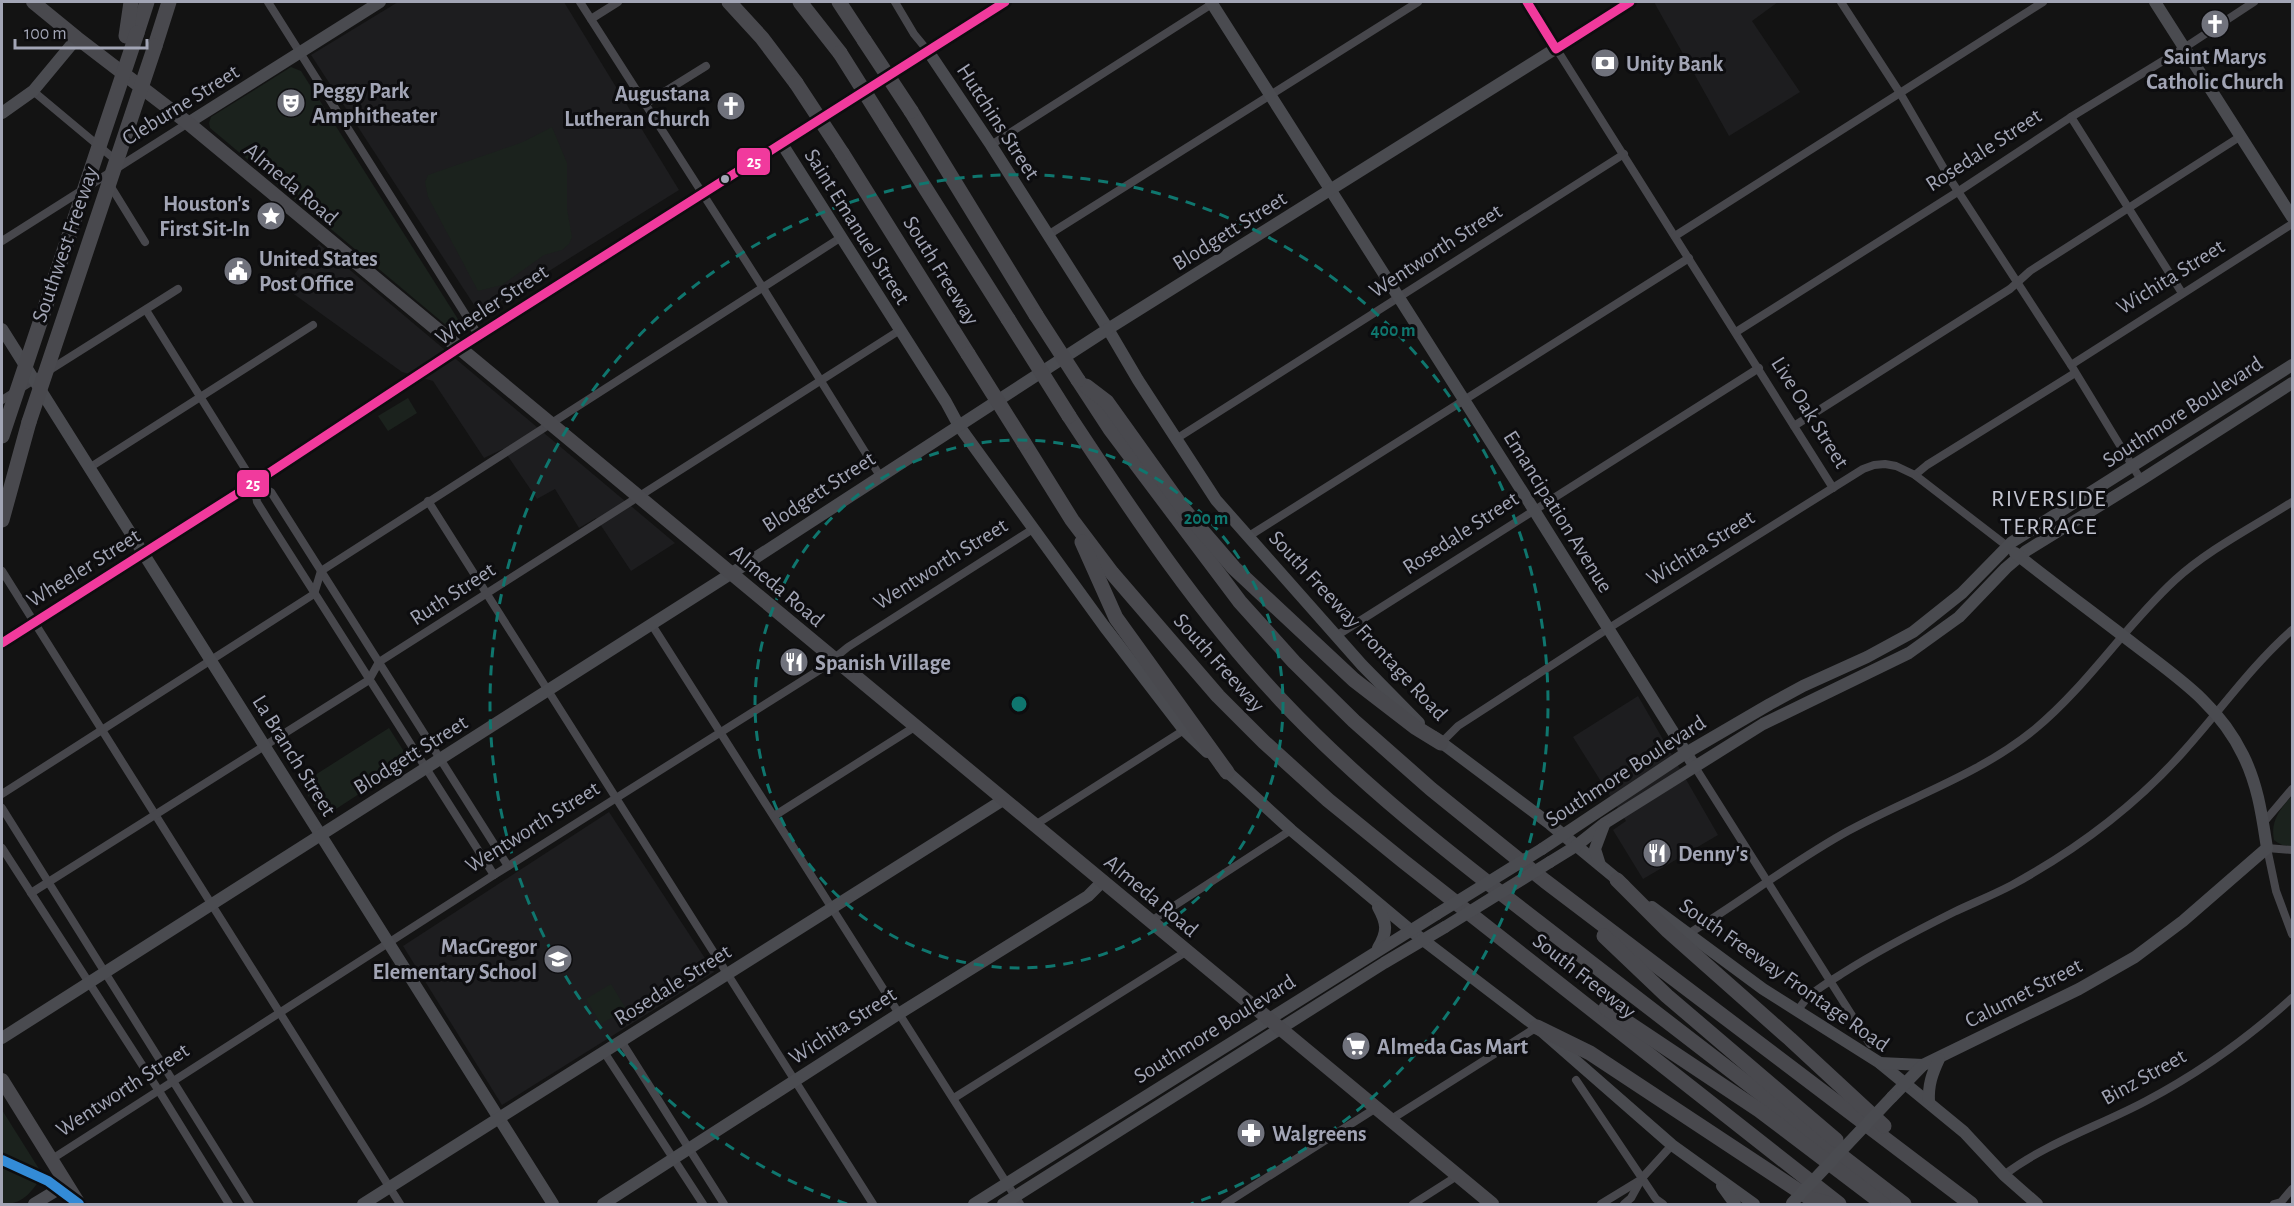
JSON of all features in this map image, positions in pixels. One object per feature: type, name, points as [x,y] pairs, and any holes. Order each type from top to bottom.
[{"type":"highway","points":[[131,2],[131,35]]},
{"type":"highway","name":"Southwest Freeway","points":[[2,436],[119,85],[131,35],[147,2]]},
{"type":"highway","name":"Southwest Freeway","points":[[2,500],[171,2]]},
{"type":"highway","name":"South Freeway","points":[[729,2],[762,38],[796,83],[1072,520],[1112,573],[1189,663],[1264,742],[1328,800],[1839,1204]]},
{"type":"highway","points":[[800,2],[840,53],[1008,320],[1139,522],[1196,599],[1282,701],[1386,800],[1464,865],[1904,1204]]},
{"type":"highway","points":[[838,2],[911,111],[1078,380],[1102,406],[1185,511],[1234,568],[1354,680],[1415,727],[1440,743]]},
{"type":"highway","points":[[1102,406],[1240,602],[1294,662],[1354,721],[1431,789],[1545,881],[1971,1204]]},
{"type":"highway","points":[[2,520],[29,422]]},
{"type":"highway","points":[[1072,520],[1116,618],[1227,772]]},
{"type":"highway","points":[[1617,880],[1668,931],[1790,1039],[1950,1188]]},
{"type":"highway","points":[[1545,881],[1667,996],[1748,1063],[1807,1116],[1917,1204]]},
{"type":"highway","points":[[1480,920],[1652,1040],[1759,1110],[1883,1204]]},
{"type":"highway","points":[[1537,1027],[1590,1053],[1810,1199],[1830,1204]]},
{"type":"main road","name":"Almeda Road","points":[[33,2],[188,123],[638,498],[732,573],[832,659],[1103,881],[1279,1030],[1492,1204]]},
{"type":"main road","name":"Cleburne Street","points":[[188,123],[380,2]]},
{"type":"main road","name":"Wheeler Street","points":[[2,644],[254,483],[459,348],[1005,2]]},
{"type":"main road","name":"Emancipation Avenue","points":[[1213,2],[1695,767]]},
{"type":"main road","name":"Blodgett Street","points":[[2,1038],[548,691],[1108,330],[1630,2]]},
{"type":"main road","points":[[2155,2],[2292,218]]},
{"type":"main road","points":[[2,113],[33,91],[77,38]]},
{"type":"main road","name":"Hutchins Street","points":[[928,51],[1048,235]]},
{"type":"main road","name":"Saint Emanuel Street","points":[[782,144],[900,330]]},
{"type":"main road","name":"South Freeway Frontage Road","points":[[1048,235],[1216,500],[1389,694],[1440,743],[1735,970],[1880,1063],[1964,1132],[2004,1175],[2037,1204]]},
{"type":"main road","name":"La Branch Street","points":[[2,328],[553,1204]]},
{"type":"main road","points":[[900,330],[959,426],[1104,627],[1184,730],[1291,830],[1411,931],[1537,1027],[1672,1144],[1754,1204]]},
{"type":"main road","name":"Southmore Boulevard","points":[[974,1204],[1542,849],[1686,753],[1803,686],[1867,657],[1913,632],[1962,593],[2007,546],[2292,365]]},
{"type":"main road","name":"Southmore Boulevard","points":[[1003,1204],[1018,1201],[1197,1082],[1576,846],[1605,823],[1763,724],[1909,652],[1959,617],[2019,556],[2292,383]]},
{"type":"main road","name":"Live Oak Street","points":[[2007,546],[2193,690],[2216,712],[2244,756],[2257,789],[2267,848]]},
{"type":"main road","points":[[1867,657],[1873,670]]},
{"type":"main road","name":"Rosedale Street","points":[[363,1204],[1003,800]]},
{"type":"main road","points":[[1600,866],[1595,849],[1605,823]]},
{"type":"main road","name":"Calumet Street","points":[[1791,1204],[1923,1065],[2079,989],[2135,957],[2183,921],[2267,848]]},
{"type":"main road","name":"Wichita Street","points":[[603,1204],[900,1013],[1088,896],[1103,881]]},
{"type":"main road","points":[[1374,900],[1385,921],[1387,931],[1376,951]]},
{"type":"main road","points":[[1929,1102],[1928,1090],[1931,1076],[1939,1059]]},
{"type":"main road","points":[[1880,1063],[1923,1065]]},
{"type":"main road","points":[[1188,1069],[1197,1082]]},
{"type":"main road","points":[[2,1080],[79,1204]]},
{"type":"main road","points":[[1707,1170],[1730,1195],[1735,1204]]},
{"type":"main road","points":[[34,1204],[67,1184]]},
{"type":"street","points":[[268,2],[478,336]]},
{"type":"street","points":[[580,2],[880,476]]},
{"type":"street","points":[[591,19],[618,2]]},
{"type":"street","name":"Hutchins Street","points":[[895,2],[914,34],[928,51]]},
{"type":"street","points":[[990,145],[1213,2]]},
{"type":"street","points":[[1048,235],[1418,2]]},
{"type":"street","name":"Live Oak Street","points":[[1527,2],[1833,488],[1863,469],[1874,465],[1896,466],[1915,475],[2007,546]]},
{"type":"street","points":[[1841,2],[2142,480]]},
{"type":"street","points":[[1675,236],[2043,2]]},
{"type":"street","name":"Rosedale Street","points":[[1736,332],[2254,2]]},
{"type":"street","points":[[645,104],[706,66]]},
{"type":"street","points":[[33,91],[122,165]]},
{"type":"street","points":[[2071,117],[2182,293]]},
{"type":"street","name":"Cleburne Street","points":[[2,241],[188,123]]},
{"type":"street","points":[[1794,426],[2010,289],[2030,271],[2241,136]]},
{"type":"street","name":"Wentworth Street","points":[[1176,438],[1624,154]]},
{"type":"street","points":[[105,177],[145,242]]},
{"type":"street","name":"Wichita Street","points":[[1915,475],[2182,293],[2292,224]]},
{"type":"street","points":[[2,794],[314,594],[321,571],[840,238]]},
{"type":"street","points":[[1249,536],[1689,258]]},
{"type":"street","points":[[2,400],[178,289]]},
{"type":"street","points":[[146,309],[254,483],[257,502],[494,875]]},
{"type":"street","points":[[89,468],[313,325]]},
{"type":"street","name":"Ruth Street","points":[[31,893],[369,680],[379,662],[900,330]]},
{"type":"street","name":"Rosedale Street","points":[[1336,636],[1759,368]]},
{"type":"street","points":[[254,483],[271,492],[508,866]]},
{"type":"street","name":"Wichita Street","points":[[1440,743],[1458,726],[1609,628],[1833,488]]},
{"type":"street","points":[[428,501],[873,1204]]},
{"type":"street","points":[[1688,934],[1766,881],[1849,831],[1965,775],[2002,753],[2036,728],[2069,697],[2148,607],[2177,579],[2216,550],[2292,502]]},
{"type":"street","name":"Wentworth Street","points":[[52,1159],[508,866],[821,669],[848,647],[1033,529]]},
{"type":"street","points":[[2,571],[400,1204]]},
{"type":"street","points":[[651,625],[1018,1201]]},
{"type":"street","points":[[1798,1011],[1802,1003],[1829,982],[1893,943],[2009,886],[2085,841],[2154,783],[2184,751],[2243,678],[2292,630]]},
{"type":"street","points":[[774,816],[916,726]]},
{"type":"street","points":[[1035,825],[1184,730]]},
{"type":"street","name":"Emancipation Avenue","points":[[1695,767],[1870,1044]]},
{"type":"street","points":[[2264,822],[2292,789]]},
{"type":"street","points":[[2,807],[250,1204]]},
{"type":"street","points":[[1150,921],[1291,830]]},
{"type":"street","points":[[2,848],[229,1204]]},
{"type":"street","points":[[2267,848],[2292,850]]},
{"type":"street","name":"Live Oak Street","points":[[2267,848],[2277,891],[2292,933]]},
{"type":"street","points":[[954,1098],[1187,951]]},
{"type":"street","name":"Binz Street","points":[[2004,1175],[2022,1161],[2146,1101],[2195,1072],[2237,1044],[2292,998]]},
{"type":"street","points":[[1390,1120],[1537,1027]]},
{"type":"street","points":[[621,1041],[724,1204]]},
{"type":"street","points":[[604,1052],[703,1204]]},
{"type":"street","points":[[1576,1080],[1656,1199],[1663,1204]]},
{"type":"street","points":[[1224,1204],[1376,1108]]},
{"type":"street","points":[[1624,1204],[1631,1198],[1642,1178],[1672,1144]]},
{"type":"street","points":[[1413,1204],[1457,1176]]},
{"type":"street","points":[[1601,1204],[1642,1178]]},
{"type":"street","points":[[2280,1204],[2292,1189]]},
{"type":"shaded area","points":[[398,2],[564,2],[679,190],[480,314],[311,55]]},
{"type":"shaded area","points":[[1654,2],[1778,2],[1752,21],[1800,92],[1729,136]]},
{"type":"shaded area","points":[[291,67],[301,71],[456,316],[461,325],[456,331],[447,326],[210,128],[211,117]]},
{"type":"shaded area","points":[[552,127],[567,163],[567,209],[572,237],[569,244],[562,250],[544,255],[502,285],[478,291],[428,197],[425,182],[428,175],[523,142]]},
{"type":"shaded area","points":[[319,244],[675,543],[631,571],[596,518],[579,528],[555,489],[537,499],[503,449],[484,458],[433,381],[402,372],[284,287]]},
{"type":"shaded area","points":[[408,398],[417,413],[388,431],[378,416]]},
{"type":"shaded area","points":[[1638,696],[1718,835],[1643,879],[1613,830],[1626,821],[1573,737]]},
{"type":"shaded area","points":[[389,728],[410,761],[322,818],[301,784]]},
{"type":"shaded area","points":[[2292,796],[2292,846],[2289,846],[2274,840],[2273,827],[2280,811]]},
{"type":"shaded area","name":"MacGregor Elementary School","points":[[609,812],[714,972],[502,1105],[403,946]]},
{"type":"shaded area","points":[[611,984],[626,1009],[601,1024],[586,999]]},
{"type":"shaded area","points":[[2,1110],[41,1172],[2,1155]]},
{"type":"shaded area","points":[[2,1164],[39,1181],[32,1191],[14,1203],[2,1204]]},
{"type":"transit line","name":"25","points":[[2,643],[254,483],[459,348],[1005,2]]},
{"type":"transit line","name":"25","points":[[1527,2],[1556,49],[1630,2]]},
{"type":"transit line","points":[[2,1160],[48,1181],[79,1204]]},
{"type":"place","name":"Saint Marys Catholic Church","points":[[2215,24]]},
{"type":"place","name":"Unity Bank","points":[[1605,63]]},
{"type":"place","name":"Peggy Park Amphitheater","points":[[291,103]]},
{"type":"place","name":"Augustana Lutheran Church","points":[[731,106]]},
{"type":"place","name":"Houston's First Sit-In","points":[[271,216]]},
{"type":"place","name":"United States Post Office","points":[[238,271]]},
{"type":"place","name":"Spanish Village","points":[[794,662]]},
{"type":"place","name":"Denny's","points":[[1657,853]]},
{"type":"place","name":"MacGregor Elementary School","points":[[558,959]]},
{"type":"place","name":"Almeda Gas Mart","points":[[1356,1046]]},
{"type":"place","name":"Walgreens","points":[[1251,1133]]},
{"type":"district","name":"RIVERSIDE TERRACE","points":[[2049,512]]}]
